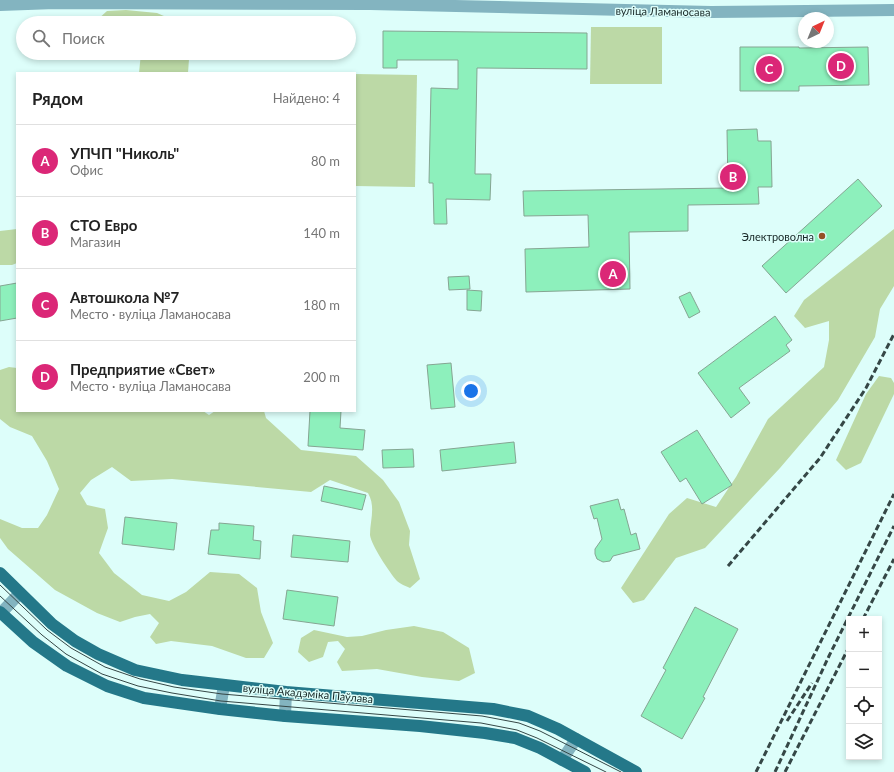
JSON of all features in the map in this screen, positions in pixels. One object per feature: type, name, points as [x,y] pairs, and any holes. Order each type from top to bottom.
[{"type":"main road","name":"вуліца Акадэміка Паўлава","points":[[0,573],[52,624],[75,641],[98,654],[135,670],[182,680],[224,685],[286,692],[493,709],[528,716],[558,729],[636,772]]},
{"type":"main road","points":[[1,613],[33,642],[67,666],[107,686],[144,698],[220,709],[285,716],[486,732],[514,738],[540,748],[585,772]]},
{"type":"street","points":[[711,12],[712,0]]},
{"type":"street","name":"вуліца Ламаносава","points":[[0,5],[312,2],[711,12],[894,10]]},
{"type":"street","points":[[1,613],[20,592]]},
{"type":"street","points":[[220,709],[224,685]]},
{"type":"street","points":[[285,716],[286,692]]},
{"type":"street","points":[[562,760],[576,739]]},
{"type":"green space","points":[[126,10],[157,13],[164,16],[102,16],[107,11]]},
{"type":"green space","points":[[591,27],[662,27],[662,84],[590,84]]},
{"type":"green space","points":[[140,60],[189,60],[188,72],[139,72]]},
{"type":"green space","points":[[356,74],[417,75],[415,187],[356,186]]},
{"type":"green space","points":[[16,229],[16,263],[0,265],[0,231]]},
{"type":"green space","points":[[894,229],[894,286],[880,309],[875,337],[838,400],[780,468],[705,548],[676,558],[644,600],[633,603],[621,588],[669,514],[687,498],[716,507],[736,477],[768,419],[824,367],[829,340],[829,321],[805,328],[794,316],[804,300]]},
{"type":"green space","points":[[9,367],[16,368],[16,412],[204,412],[209,415],[214,412],[264,412],[266,418],[301,450],[356,456],[383,480],[399,502],[410,531],[409,545],[420,579],[410,588],[401,584],[397,581],[381,559],[370,535],[372,503],[368,493],[330,480],[311,492],[172,479],[131,481],[112,467],[91,480],[80,493],[87,505],[105,509],[108,528],[99,553],[114,573],[142,595],[169,601],[186,592],[210,572],[239,574],[257,588],[261,612],[273,643],[264,658],[246,658],[212,646],[171,641],[156,644],[150,637],[159,623],[150,614],[120,622],[97,613],[55,590],[8,549],[0,538],[0,519],[22,528],[38,528],[47,515],[59,489],[47,461],[32,436],[10,427],[0,419],[0,370]]},
{"type":"green space","points":[[879,376],[891,378],[894,383],[894,394],[861,463],[846,470],[836,460],[866,394]]},
{"type":"green space","points":[[414,626],[443,632],[469,648],[475,673],[459,681],[422,677],[377,669],[342,671],[337,662],[345,649],[338,641],[328,642],[323,657],[309,662],[298,652],[301,638],[314,630],[347,637],[362,636],[386,630]]},
{"type":"building","points":[[383,31],[587,33],[587,69],[477,68],[475,174],[491,174],[490,200],[446,199],[447,224],[434,224],[433,183],[429,183],[431,88],[458,89],[458,60],[397,60],[397,68],[383,68]]},
{"type":"building","points":[[740,47],[868,47],[869,85],[799,86],[799,91],[740,91]]},
{"type":"building","points":[[757,129],[758,141],[771,141],[772,187],[758,187],[759,204],[688,205],[688,231],[629,232],[630,289],[526,292],[525,249],[589,247],[588,215],[524,216],[523,191],[728,188],[727,130]]},
{"type":"building","name":"Электроволна","points":[[858,179],[882,206],[786,293],[762,266]]},
{"type":"building","points":[[469,276],[470,289],[449,290],[448,277]]},
{"type":"building","points":[[16,283],[16,318],[0,321],[0,286]]},
{"type":"building","points":[[467,290],[482,291],[481,311],[467,310]]},
{"type":"building","points":[[690,292],[700,312],[689,318],[679,297]]},
{"type":"building","points":[[775,316],[792,340],[786,345],[790,351],[739,388],[750,403],[731,418],[698,373]]},
{"type":"building","points":[[451,363],[455,407],[431,409],[427,365]]},
{"type":"building","points":[[310,412],[341,412],[340,428],[365,430],[363,450],[308,446]]},
{"type":"building","points":[[697,430],[732,485],[702,504],[686,478],[680,482],[661,452]]},
{"type":"building","points":[[514,442],[516,463],[442,471],[440,450]]},
{"type":"building","points":[[413,449],[414,467],[383,468],[382,450]]},
{"type":"building","points":[[324,486],[366,495],[362,510],[321,501]]},
{"type":"building","points":[[618,499],[621,510],[624,509],[631,535],[636,533],[640,549],[613,556],[610,561],[603,562],[597,559],[595,554],[595,549],[602,539],[597,518],[594,519],[590,506]]},
{"type":"building","points":[[125,517],[177,523],[174,550],[122,544]]},
{"type":"building","points":[[219,523],[254,526],[253,540],[261,541],[260,559],[208,554],[211,530],[219,530]]},
{"type":"building","points":[[293,535],[350,541],[348,562],[291,557]]},
{"type":"building","points":[[287,590],[338,597],[334,626],[283,619]]},
{"type":"building","points":[[695,607],[738,629],[703,697],[705,698],[682,739],[641,716],[666,670],[663,668]]},
{"type":"tram line","points":[[0,585],[47,630],[71,648],[105,667],[140,679],[174,687],[222,694],[482,716],[519,723],[540,731],[621,772]]},
{"type":"tram line","points":[[0,596],[42,635],[66,654],[102,674],[138,686],[221,701],[481,723],[517,730],[537,738],[606,772]]},
{"type":"railway","points":[[728,566],[820,458],[866,388],[894,334]]},
{"type":"railway","points":[[756,772],[894,494]]},
{"type":"railway","points":[[775,772],[829,656],[894,526]]},
{"type":"railway","points":[[865,616],[894,559]]},
{"type":"railway","points":[[785,772],[846,652]]},
{"type":"railway","points":[[787,721],[812,683]]},
{"type":"place","name":"Предприятие «Свет»","points":[[841,66]]},
{"type":"place","name":"Автошкола №7","points":[[769,69]]},
{"type":"place","name":"СТО Евро","points":[[733,177]]},
{"type":"place","name":"Электроволна","points":[[822,236]]},
{"type":"place","name":"УПЧП \"Николь\"","points":[[613,274]]}]
